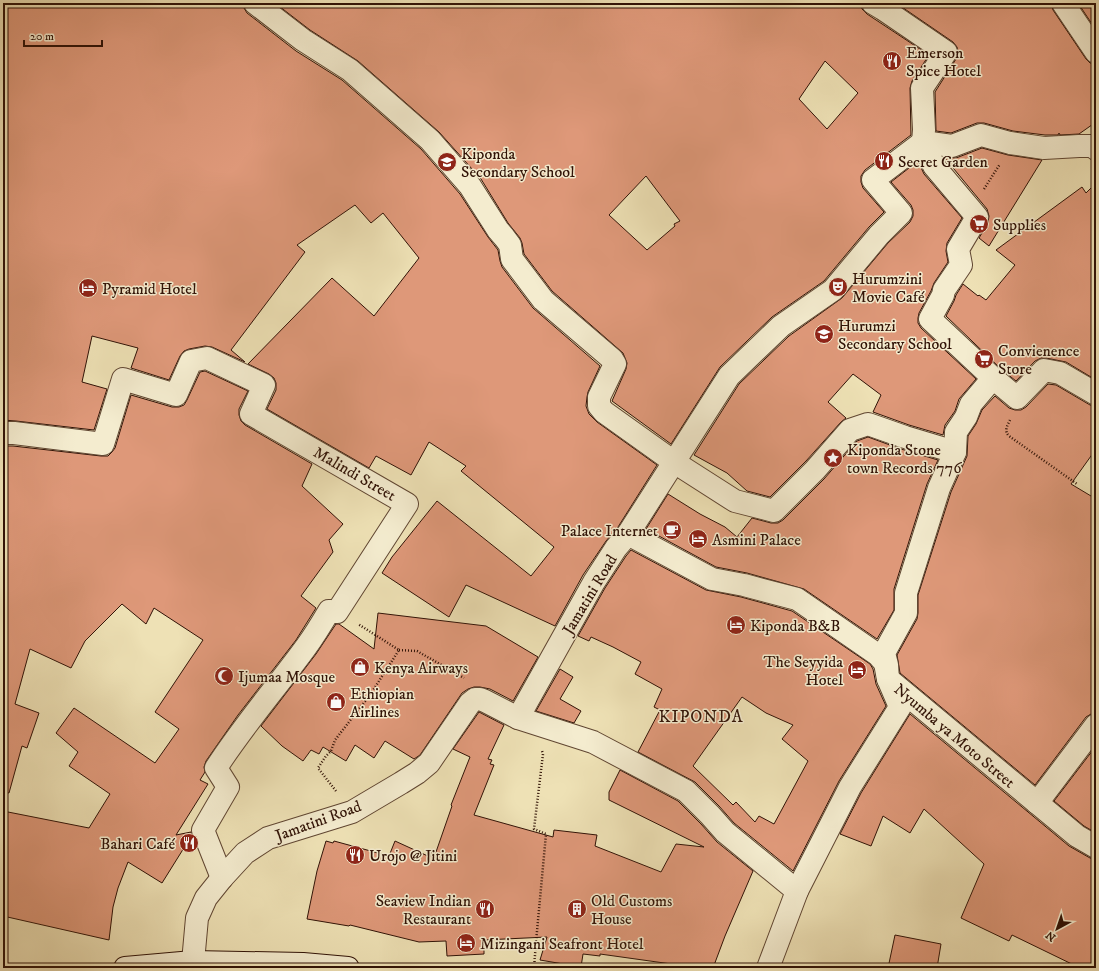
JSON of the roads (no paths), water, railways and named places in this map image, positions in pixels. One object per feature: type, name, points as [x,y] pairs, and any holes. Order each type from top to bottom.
[{"type":"street","points":[[255,3],[304,40],[350,70],[430,140],[470,186],[510,246],[514,263],[543,300],[612,359],[615,364],[599,397],[599,406],[604,412],[674,462],[735,501],[774,511],[815,470],[850,430],[868,424],[955,452]]},
{"type":"street","points":[[1063,3],[1096,52]]},
{"type":"street","points":[[882,5],[946,52],[922,88],[924,130],[923,142],[934,166],[977,216],[958,249],[960,265],[944,290],[943,295],[930,319],[993,378],[1018,398],[1044,370],[1060,373],[1096,394]]},
{"type":"street","points":[[923,142],[952,146],[981,135],[1013,143],[1044,148],[1095,146]]},
{"type":"street","name":"Jamatini Road","points":[[193,962],[197,918],[206,898],[245,852],[268,838],[352,812],[401,783],[429,763],[470,703],[475,699],[485,701],[526,721],[594,582],[616,548],[628,534],[729,376],[781,326],[833,290],[879,235],[901,213],[873,180],[923,142]]},
{"type":"street","name":"Malindi Street","points":[[3,433],[14,433],[103,444],[123,379],[176,395],[191,361],[207,358],[264,385],[251,414],[407,504],[337,612],[329,611],[306,647],[227,750],[216,768],[228,787],[203,830],[222,878]]},
{"type":"street","points":[[768,968],[796,891],[850,787],[900,707],[888,679],[884,653],[906,613],[906,593],[939,488],[955,452],[956,432],[966,417],[971,404],[993,378]]},
{"type":"street","name":"Nyumba ya Moto Street","points":[[628,534],[712,579],[744,585],[797,599],[878,655],[885,663],[888,679],[1077,836],[1096,847]]},
{"type":"street","points":[[526,721],[593,742],[686,791],[725,832],[796,891]]},
{"type":"street","points":[[1037,803],[1096,725]]},
{"type":"street","points":[[125,968],[193,962],[302,964],[348,968]]},
{"type":"place","name":"Emerson Spice Hotel","points":[[892,61]]},
{"type":"place","name":"Secret Garden","points":[[884,161]]},
{"type":"place","name":"Kiponda Secondary School","points":[[447,162]]},
{"type":"place","name":"Supplies","points":[[979,224]]},
{"type":"place","name":"Hurumzini Movie Café","points":[[838,287]]},
{"type":"place","name":"Pyramid Hotel","points":[[88,288]]},
{"type":"place","name":"Hurumzi Secondary School","points":[[824,334]]},
{"type":"place","name":"Convienence Store","points":[[984,359]]},
{"type":"place","name":"Kiponda Stone town Records 776","points":[[833,458]]},
{"type":"place","name":"Palace Internet","points":[[672,530]]},
{"type":"place","name":"Asmini Palace","points":[[698,539]]},
{"type":"place","name":"Kiponda B&B","points":[[736,625]]},
{"type":"place","name":"Kenya Airways","points":[[360,667]]},
{"type":"place","name":"The Seyyida Hotel","points":[[857,670]]},
{"type":"place","name":"Ijumaa Mosque","points":[[224,676]]},
{"type":"place","name":"Ethiopian Airlines","points":[[336,702]]},
{"type":"place","name":"Bahari Café","points":[[189,843]]},
{"type":"place","name":"Urojo @ Jitini","points":[[355,855]]},
{"type":"place","name":"Seaview Indian Restaurant","points":[[485,909]]},
{"type":"place","name":"Old Customs House","points":[[577,909]]},
{"type":"place","name":"Mizingani Seafront Hotel","points":[[466,943]]},
{"type":"district","name":"KIPONDA","points":[[701,716]]}]
